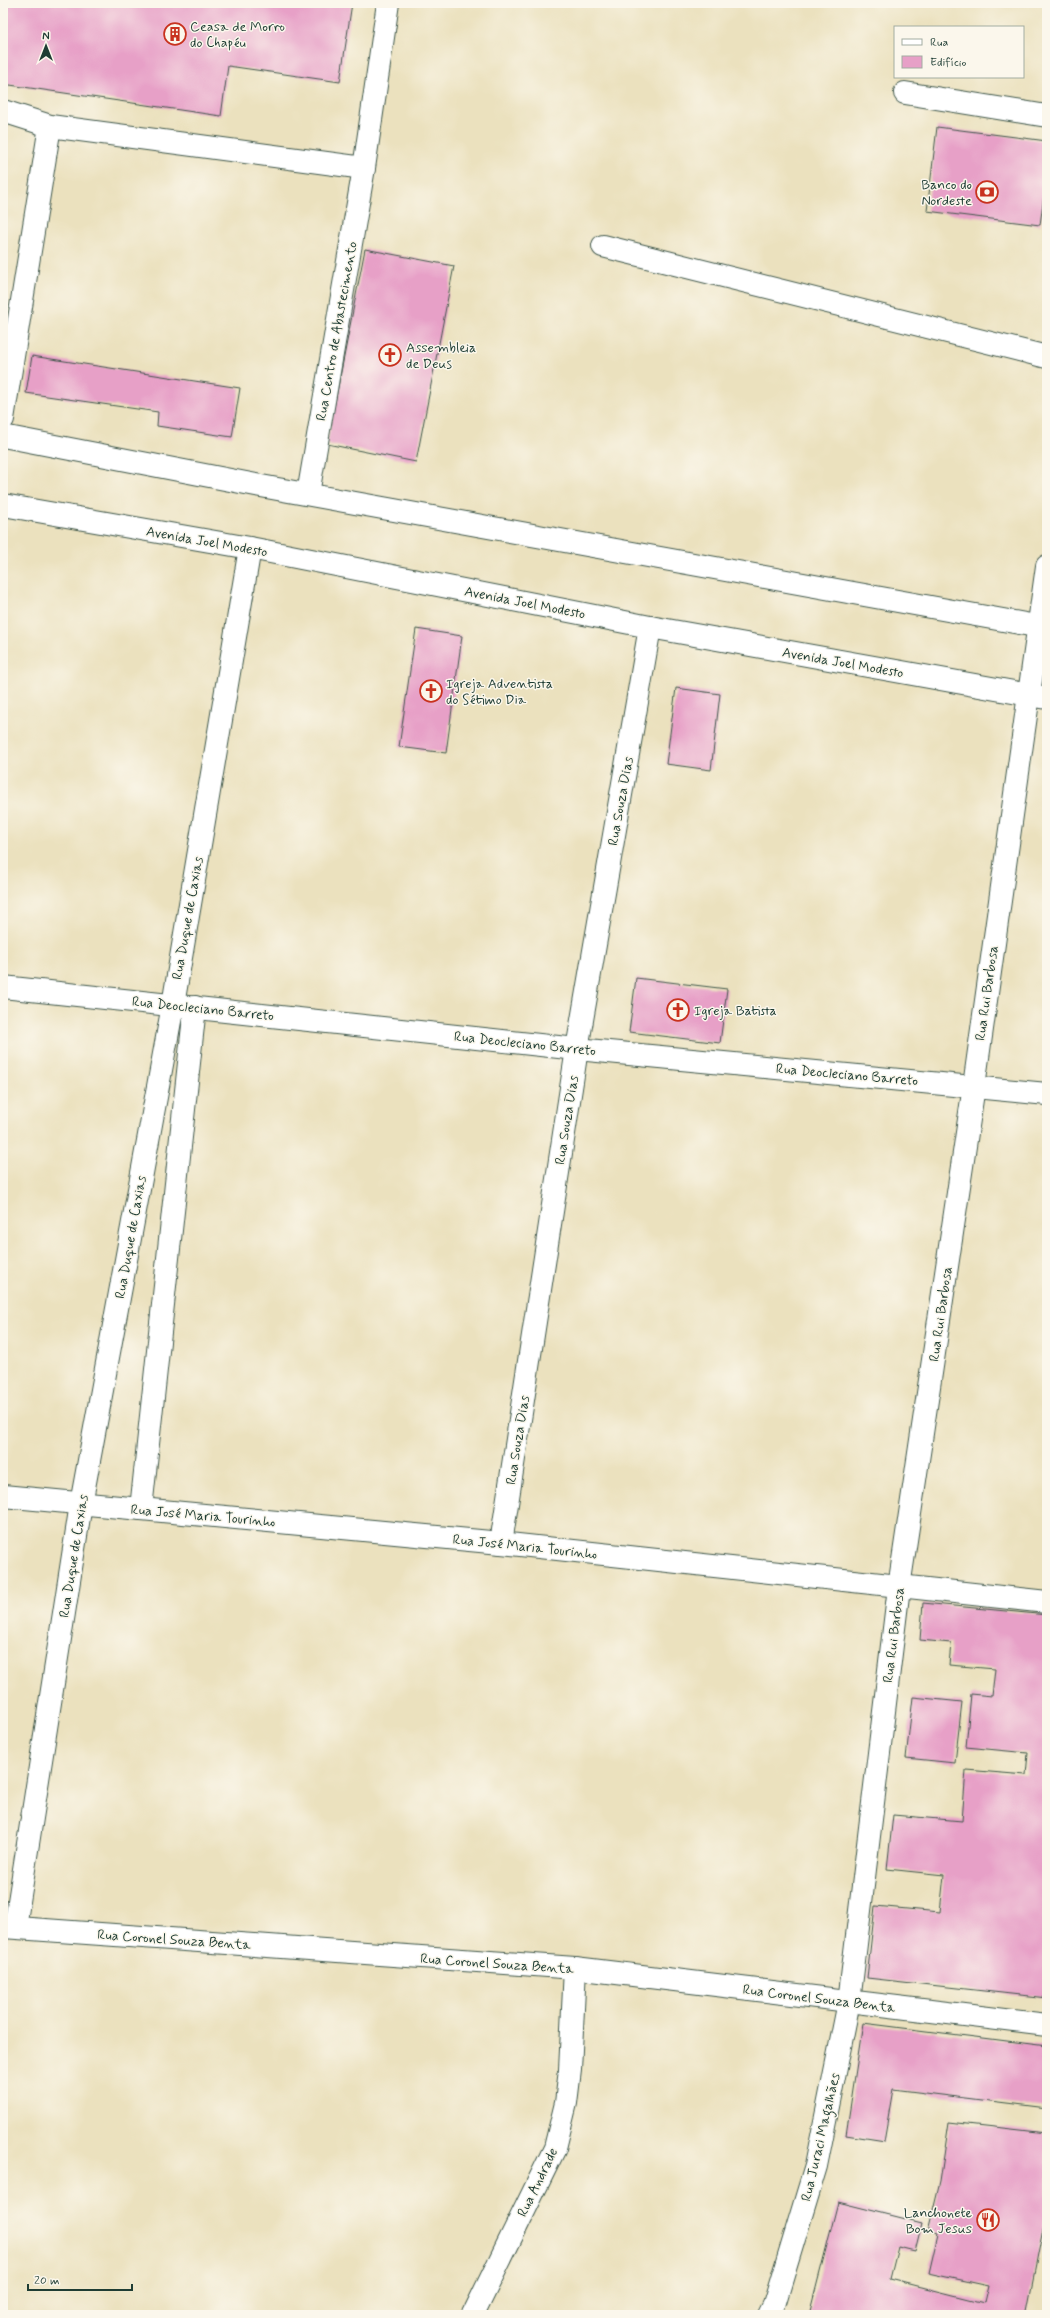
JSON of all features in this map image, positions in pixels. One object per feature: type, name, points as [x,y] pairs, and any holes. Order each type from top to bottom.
[{"type":"street","name":"Rua Centro de Abastecimento","points":[[308,494],[364,168],[388,3]]},
{"type":"street","points":[[905,93],[1047,116]]},
{"type":"street","points":[[3,110],[50,126],[364,168]]},
{"type":"street","points":[[3,419],[50,126]]},
{"type":"street","points":[[602,246],[1047,357]]},
{"type":"street","points":[[3,436],[308,494],[1043,628]]},
{"type":"street","name":"Avenida Joel Modesto","points":[[3,505],[250,548],[650,627],[1037,697]]},
{"type":"street","name":"Rua Duque de Caxias","points":[[9,1927],[81,1504],[172,1005],[250,548]]},
{"type":"street","name":"Rua Rui Barbosa","points":[[849,2002],[899,1587],[974,1086],[1037,697],[1047,566]]},
{"type":"street","name":"Rua Souza Dias","points":[[501,1543],[577,1049],[650,627]]},
{"type":"street","name":"Rua Deocleciano Barreto","points":[[3,987],[577,1049],[1047,1094]]},
{"type":"street","points":[[141,1510],[195,1007]]},
{"type":"street","name":"Rua José Maria Tourinho","points":[[3,1496],[501,1543],[1047,1602]]},
{"type":"street","name":"Rua Coronel Souza Benta","points":[[9,1927],[575,1968],[1047,2025]]},
{"type":"street","name":"Rua Andrade","points":[[473,2315],[555,2148],[566,2104],[570,2070],[575,1968]]},
{"type":"street","name":"Rua Juraci Magalhães","points":[[772,2312],[816,2166],[849,2002]]},
{"type":"building","name":"Ceasa de Morro do Chapéu","points":[[3,3],[352,3],[340,82],[228,66],[221,116],[3,84]]},
{"type":"building","name":"Banco do Nordeste","points":[[937,127],[1047,141],[1047,173],[1040,225],[927,211]]},
{"type":"building","name":"Assembleia de Deus","points":[[365,249],[454,266],[416,462],[327,444]]},
{"type":"building","points":[[32,356],[240,388],[232,437],[157,426],[158,412],[26,393]]},
{"type":"building","name":"Igreja Adventista do Sétimo Dia","points":[[416,629],[462,636],[446,753],[399,747]]},
{"type":"building","points":[[676,688],[720,694],[711,770],[666,764]]},
{"type":"building","name":"Igreja Batista","points":[[636,978],[727,989],[720,1043],[629,1032]]},
{"type":"building","points":[[923,1603],[1047,1615],[1047,1998],[867,1978],[875,1906],[940,1912],[944,1875],[887,1869],[893,1815],[962,1821],[966,1770],[1026,1775],[1028,1753],[966,1747],[971,1694],[992,1696],[995,1669],[949,1665],[951,1643],[920,1640]]},
{"type":"building","points":[[913,1697],[962,1702],[955,1763],[906,1758]]},
{"type":"building","points":[[863,2023],[1047,2046],[1047,2108],[893,2089],[884,2141],[846,2135]]},
{"type":"building","points":[[949,2122],[1047,2133],[1047,2209],[1026,2315],[809,2315],[838,2202],[922,2223],[915,2251],[898,2247],[890,2279],[985,2303],[989,2286],[929,2273],[938,2234],[928,2231],[940,2182]]},
{"type":"place","name":"Ceasa de Morro do Chapéu","points":[[175,34]]},
{"type":"place","name":"Banco do Nordeste","points":[[987,192]]},
{"type":"place","name":"Assembleia de Deus","points":[[390,355]]},
{"type":"place","name":"Igreja Adventista do Sétimo Dia","points":[[431,691]]},
{"type":"place","name":"Igreja Batista","points":[[678,1010]]},
{"type":"place","name":"Lanchonete Bom Jesus","points":[[988,2220]]}]
